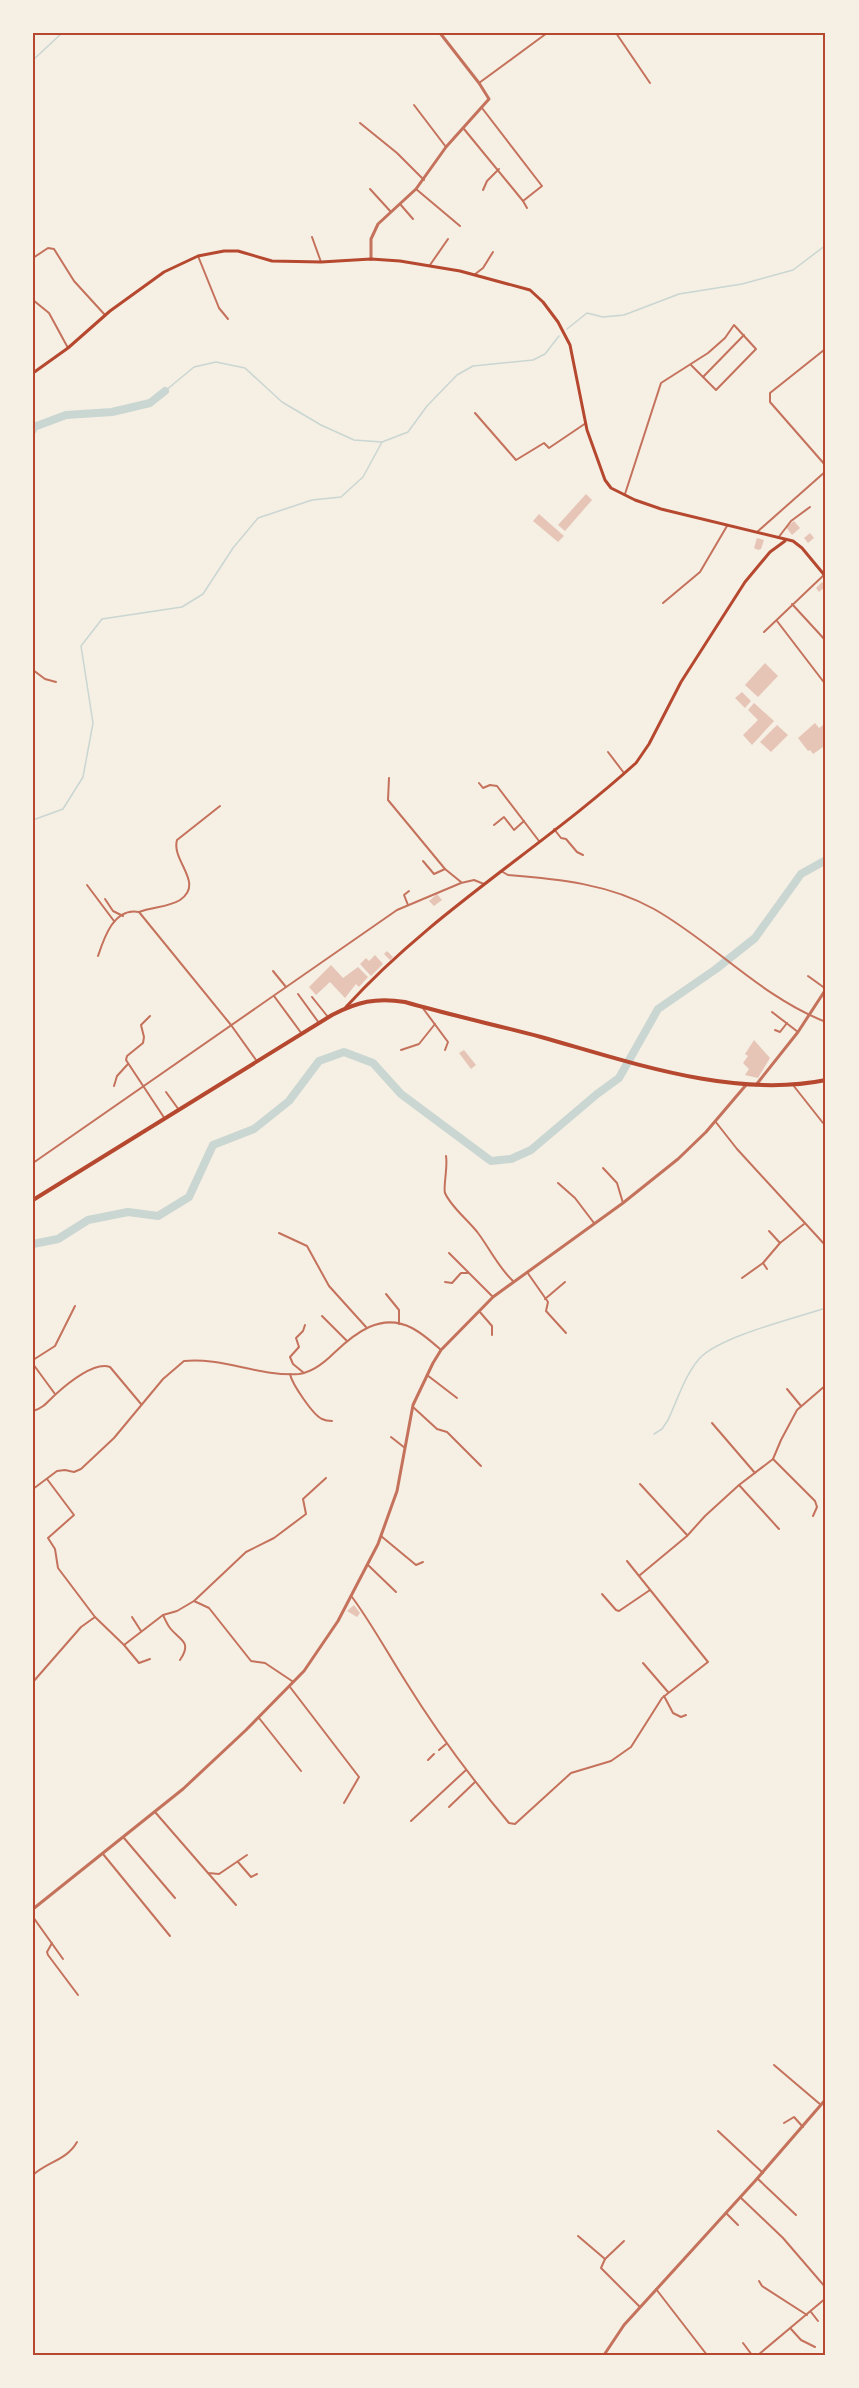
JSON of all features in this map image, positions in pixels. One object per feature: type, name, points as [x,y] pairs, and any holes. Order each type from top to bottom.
[{"type":"highway","points":[[33,1200],[328,1017],[346,1007],[374,999],[393,1000],[422,1007],[698,1078],[756,1086],[792,1085],[826,1080]]},
{"type":"main road","points":[[33,373],[68,348],[105,315],[171,268],[198,256],[238,251],[272,261],[321,262],[370,259],[430,265],[474,275],[530,290],[537,296],[568,339],[586,423],[605,480],[611,488],[661,509],[798,543],[825,575]]},
{"type":"main road","points":[[346,1007],[424,933],[641,757],[681,682],[745,582],[770,552],[785,541]]},
{"type":"street","points":[[370,259],[372,232],[424,180],[446,147],[489,99],[440,33]]},
{"type":"street","points":[[479,83],[547,33]]},
{"type":"street","points":[[616,33],[651,83]]},
{"type":"street","points":[[414,105],[446,147]]},
{"type":"street","points":[[482,108],[542,183],[540,188],[523,201]]},
{"type":"street","points":[[360,123],[397,153],[424,180]]},
{"type":"street","points":[[464,129],[528,208]]},
{"type":"street","points":[[483,190],[487,180],[499,170]]},
{"type":"street","points":[[370,189],[391,212]]},
{"type":"street","points":[[416,189],[460,226]]},
{"type":"street","points":[[400,204],[413,219]]},
{"type":"street","points":[[312,237],[321,262]]},
{"type":"street","points":[[430,265],[448,239]]},
{"type":"street","points":[[33,258],[48,248],[54,249],[74,281],[105,315]]},
{"type":"street","points":[[474,275],[483,268],[494,252]]},
{"type":"street","points":[[198,256],[219,308],[228,319]]},
{"type":"street","points":[[33,300],[49,314],[68,348]]},
{"type":"street","points":[[624,495],[661,383],[691,365],[717,345],[732,325],[736,325],[756,349],[716,390],[691,365]]},
{"type":"street","points":[[703,377],[744,335]]},
{"type":"street","points":[[824,350],[770,393],[768,398],[826,466]]},
{"type":"street","points":[[475,413],[516,460],[544,443],[549,448],[586,423]]},
{"type":"street","points":[[757,532],[826,471]]},
{"type":"street","points":[[778,538],[791,521],[810,507]]},
{"type":"street","points":[[663,603],[700,572],[727,526]]},
{"type":"street","points":[[764,632],[825,575]]},
{"type":"street","points":[[792,604],[826,641]]},
{"type":"street","points":[[776,620],[826,685]]},
{"type":"street","points":[[820,636],[826,631]]},
{"type":"street","points":[[33,670],[45,679],[56,682]]},
{"type":"street","points":[[608,752],[624,773]]},
{"type":"street","points":[[389,778],[388,800],[445,869],[461,883]]},
{"type":"street","points":[[479,783],[483,789],[490,784],[497,786],[539,842]]},
{"type":"street","points":[[98,956],[107,929],[114,921],[132,911],[139,912],[174,903],[186,894],[189,877],[176,855],[177,840],[220,806]]},
{"type":"street","points":[[494,825],[504,817],[514,830],[524,821]]},
{"type":"street","points":[[554,829],[561,838],[566,839],[577,852],[583,855]]},
{"type":"street","points":[[423,861],[435,875],[445,869]]},
{"type":"street","points":[[501,871],[508,875],[582,883],[616,892],[654,909],[746,975],[810,1016],[826,1022]]},
{"type":"street","points":[[33,1163],[387,916],[461,883],[474,880],[484,884]]},
{"type":"street","points":[[87,885],[114,921]]},
{"type":"street","points":[[408,905],[404,896],[409,891]]},
{"type":"street","points":[[105,899],[113,911],[123,916]]},
{"type":"street","points":[[139,912],[231,1025],[256,1061]]},
{"type":"street","points":[[273,971],[286,987]]},
{"type":"street","points":[[756,1086],[810,1016],[826,989],[808,976]]},
{"type":"street","points":[[298,994],[319,1023]]},
{"type":"street","points":[[274,995],[302,1034]]},
{"type":"street","points":[[312,997],[328,1017]]},
{"type":"street","points":[[422,1007],[448,1044],[445,1050]]},
{"type":"street","points":[[772,1012],[798,1032]]},
{"type":"street","points":[[150,1016],[141,1025],[144,1041],[127,1056],[126,1060],[165,1119]]},
{"type":"street","points":[[775,1030],[780,1033],[787,1023]]},
{"type":"street","points":[[401,1050],[418,1044],[435,1024]]},
{"type":"street","points":[[114,1086],[117,1076],[128,1064]]},
{"type":"street","points":[[33,1909],[155,1812],[259,1718],[294,1683],[338,1621],[381,1536],[397,1491],[413,1407],[441,1350],[493,1297],[623,1203],[686,1152],[746,1085]]},
{"type":"street","points":[[792,1085],[823,1123]]},
{"type":"street","points":[[166,1092],[179,1110]]},
{"type":"street","points":[[715,1121],[737,1149],[826,1246]]},
{"type":"street","points":[[446,1156],[448,1171],[444,1187],[447,1196],[479,1234],[503,1272],[513,1281]]},
{"type":"street","points":[[603,1168],[617,1183],[623,1203]]},
{"type":"street","points":[[558,1183],[575,1198],[594,1224]]},
{"type":"street","points":[[742,1278],[763,1263],[780,1243],[804,1224]]},
{"type":"street","points":[[769,1231],[780,1243]]},
{"type":"street","points":[[279,1233],[307,1246],[329,1286],[366,1327]]},
{"type":"street","points":[[449,1253],[493,1297]]},
{"type":"street","points":[[763,1263],[767,1269]]},
{"type":"street","points":[[527,1272],[548,1304],[546,1311],[566,1333]]},
{"type":"street","points":[[445,1282],[452,1283],[461,1273],[468,1273]]},
{"type":"street","points":[[545,1299],[566,1282]]},
{"type":"street","points":[[386,1294],[399,1310],[399,1324]]},
{"type":"street","points":[[56,1394],[33,1362],[55,1346],[75,1306]]},
{"type":"street","points":[[479,1311],[492,1326],[492,1335]]},
{"type":"street","points":[[322,1316],[347,1341]]},
{"type":"street","points":[[33,1489],[61,1470],[74,1472],[81,1468],[114,1438],[173,1368],[184,1361],[208,1362],[290,1374],[304,1373],[317,1368],[366,1327],[378,1323],[399,1324],[414,1328],[441,1350]]},
{"type":"street","points":[[304,1373],[292,1364],[290,1358],[299,1347],[296,1338],[305,1325]]},
{"type":"street","points":[[33,1411],[39,1409],[94,1366],[103,1364],[110,1367],[141,1404]]},
{"type":"street","points":[[290,1374],[293,1383],[316,1414],[323,1420],[332,1421]]},
{"type":"street","points":[[427,1375],[457,1398]]},
{"type":"street","points":[[640,1576],[687,1536],[738,1485],[773,1459],[789,1424],[801,1406],[826,1386]]},
{"type":"street","points":[[787,1389],[801,1406]]},
{"type":"street","points":[[413,1407],[437,1429],[447,1432],[481,1466]]},
{"type":"street","points":[[712,1423],[755,1474]]},
{"type":"street","points":[[391,1437],[405,1448]]},
{"type":"street","points":[[773,1459],[815,1502],[817,1507],[813,1516]]},
{"type":"street","points":[[124,1645],[163,1615],[177,1611],[194,1601],[246,1552],[274,1538],[306,1515],[303,1499],[326,1478]]},
{"type":"street","points":[[48,1479],[74,1515],[48,1538],[55,1549],[58,1568],[95,1617],[139,1663],[150,1659]]},
{"type":"street","points":[[640,1484],[687,1536]]},
{"type":"street","points":[[738,1485],[780,1529]]},
{"type":"street","points":[[381,1536],[416,1565],[423,1562]]},
{"type":"street","points":[[350,1595],[368,1619],[446,1744],[509,1823],[515,1824],[571,1773],[611,1761],[631,1747],[664,1696],[708,1661],[627,1561]]},
{"type":"street","points":[[368,1564],[396,1592]]},
{"type":"street","points":[[602,1594],[619,1611],[650,1590]]},
{"type":"street","points":[[194,1601],[209,1608],[251,1661],[265,1664],[294,1683]]},
{"type":"street","points":[[163,1615],[171,1630],[179,1635],[184,1643],[185,1652],[180,1660]]},
{"type":"street","points":[[33,1682],[81,1627],[95,1617]]},
{"type":"street","points":[[132,1617],[141,1631]]},
{"type":"street","points":[[643,1663],[668,1692]]},
{"type":"street","points":[[290,1688],[359,1777],[344,1803]]},
{"type":"street","points":[[664,1696],[676,1715],[681,1717],[686,1715]]},
{"type":"street","points":[[259,1718],[301,1771]]},
{"type":"street","points":[[439,1750],[446,1744]]},
{"type":"street","points":[[428,1760],[434,1754]]},
{"type":"street","points":[[411,1821],[465,1770]]},
{"type":"street","points":[[448,1807],[475,1782]]},
{"type":"street","points":[[155,1812],[236,1905]]},
{"type":"street","points":[[124,1838],[175,1898]]},
{"type":"street","points":[[103,1854],[170,1936]]},
{"type":"street","points":[[208,1873],[219,1874],[248,1856]]},
{"type":"street","points":[[238,1862],[251,1877],[257,1874]]},
{"type":"street","points":[[33,1917],[63,1959]]},
{"type":"street","points":[[52,1943],[47,1952],[78,1995]]},
{"type":"street","points":[[774,2065],[821,2104]]},
{"type":"street","points":[[606,2354],[617,2333],[763,2173],[826,2099]]},
{"type":"street","points":[[784,2123],[794,2117],[803,2127]]},
{"type":"street","points":[[718,2131],[763,2173]]},
{"type":"street","points":[[33,2175],[44,2165],[64,2157],[77,2142]]},
{"type":"street","points":[[758,2178],[796,2215]]},
{"type":"street","points":[[741,2197],[783,2238],[826,2288]]},
{"type":"street","points":[[726,2213],[738,2225]]},
{"type":"street","points":[[578,2235],[605,2259]]},
{"type":"street","points":[[624,2241],[605,2259],[601,2268],[640,2307]]},
{"type":"street","points":[[759,2281],[764,2287],[809,2313],[818,2321]]},
{"type":"street","points":[[656,2289],[708,2355]]},
{"type":"street","points":[[758,2355],[826,2298]]},
{"type":"street","points":[[791,2329],[804,2342],[815,2347]]},
{"type":"street","points":[[743,2343],[752,2355]]},
{"type":"building","points":[[586,494],[592,500],[565,531],[558,525]]},
{"type":"building","points":[[539,514],[564,536],[558,542],[533,521]]},
{"type":"building","points":[[794,521],[800,528],[792,535],[786,527]]},
{"type":"building","points":[[810,533],[814,538],[808,543],[804,538]]},
{"type":"building","points":[[757,538],[764,540],[761,549],[758,550],[754,548]]},
{"type":"building","points":[[822,582],[826,586],[819,592],[816,588]]},
{"type":"building","points":[[765,663],[778,676],[758,697],[745,685]]},
{"type":"building","points":[[742,692],[751,701],[745,708],[735,698]]},
{"type":"building","points":[[754,703],[774,721],[752,745],[743,735],[758,720],[748,710]]},
{"type":"building","points":[[815,723],[819,728],[826,723],[826,745],[813,754],[798,738]]},
{"type":"building","points":[[777,725],[788,735],[771,752],[760,742]]},
{"type":"building","points":[[437,894],[442,900],[434,906],[429,901]]},
{"type":"building","points":[[387,951],[393,957],[390,960],[384,954]]},
{"type":"building","points":[[375,955],[383,964],[371,976],[360,964],[366,958],[369,961]]},
{"type":"building","points":[[331,965],[343,978],[358,967],[368,977],[359,987],[356,984],[345,998],[330,982],[316,995],[309,987]]},
{"type":"building","points":[[754,1040],[770,1058],[758,1078],[745,1075],[749,1069],[743,1063],[748,1056],[745,1054]]},
{"type":"building","points":[[464,1050],[476,1065],[471,1069],[459,1053]]},
{"type":"building","points":[[354,1605],[360,1613],[357,1617],[347,1611]]},
{"type":"waterway","points":[[33,60],[62,33]]},
{"type":"waterway","points":[[567,329],[587,313],[603,317],[624,315],[679,294],[742,284],[793,270],[826,245]]},
{"type":"waterway","points":[[165,391],[194,367],[216,362],[245,368],[282,402],[321,425],[354,440],[382,442],[408,432],[427,406],[457,375],[473,366],[533,360],[545,354],[559,336]]},
{"type":"waterway","points":[[33,430],[34,427],[66,415],[112,412],[150,403],[165,391]]},
{"type":"waterway","points":[[33,820],[63,809],[83,777],[93,723],[81,646],[102,619],[182,607],[203,594],[233,548],[258,518],[312,500],[341,497],[363,477],[382,442]]},
{"type":"waterway","points":[[33,1244],[58,1239],[88,1220],[128,1212],[158,1216],[189,1197],[213,1145],[254,1129],[289,1101],[319,1061],[344,1052],[373,1063],[401,1094],[491,1161],[511,1159],[531,1150],[619,1078],[658,1009],[716,969],[755,938],[801,874],[826,860]]},
{"type":"waterway","points":[[654,1434],[662,1429],[668,1420],[694,1365],[709,1351],[722,1343],[758,1329],[826,1308]]}]
